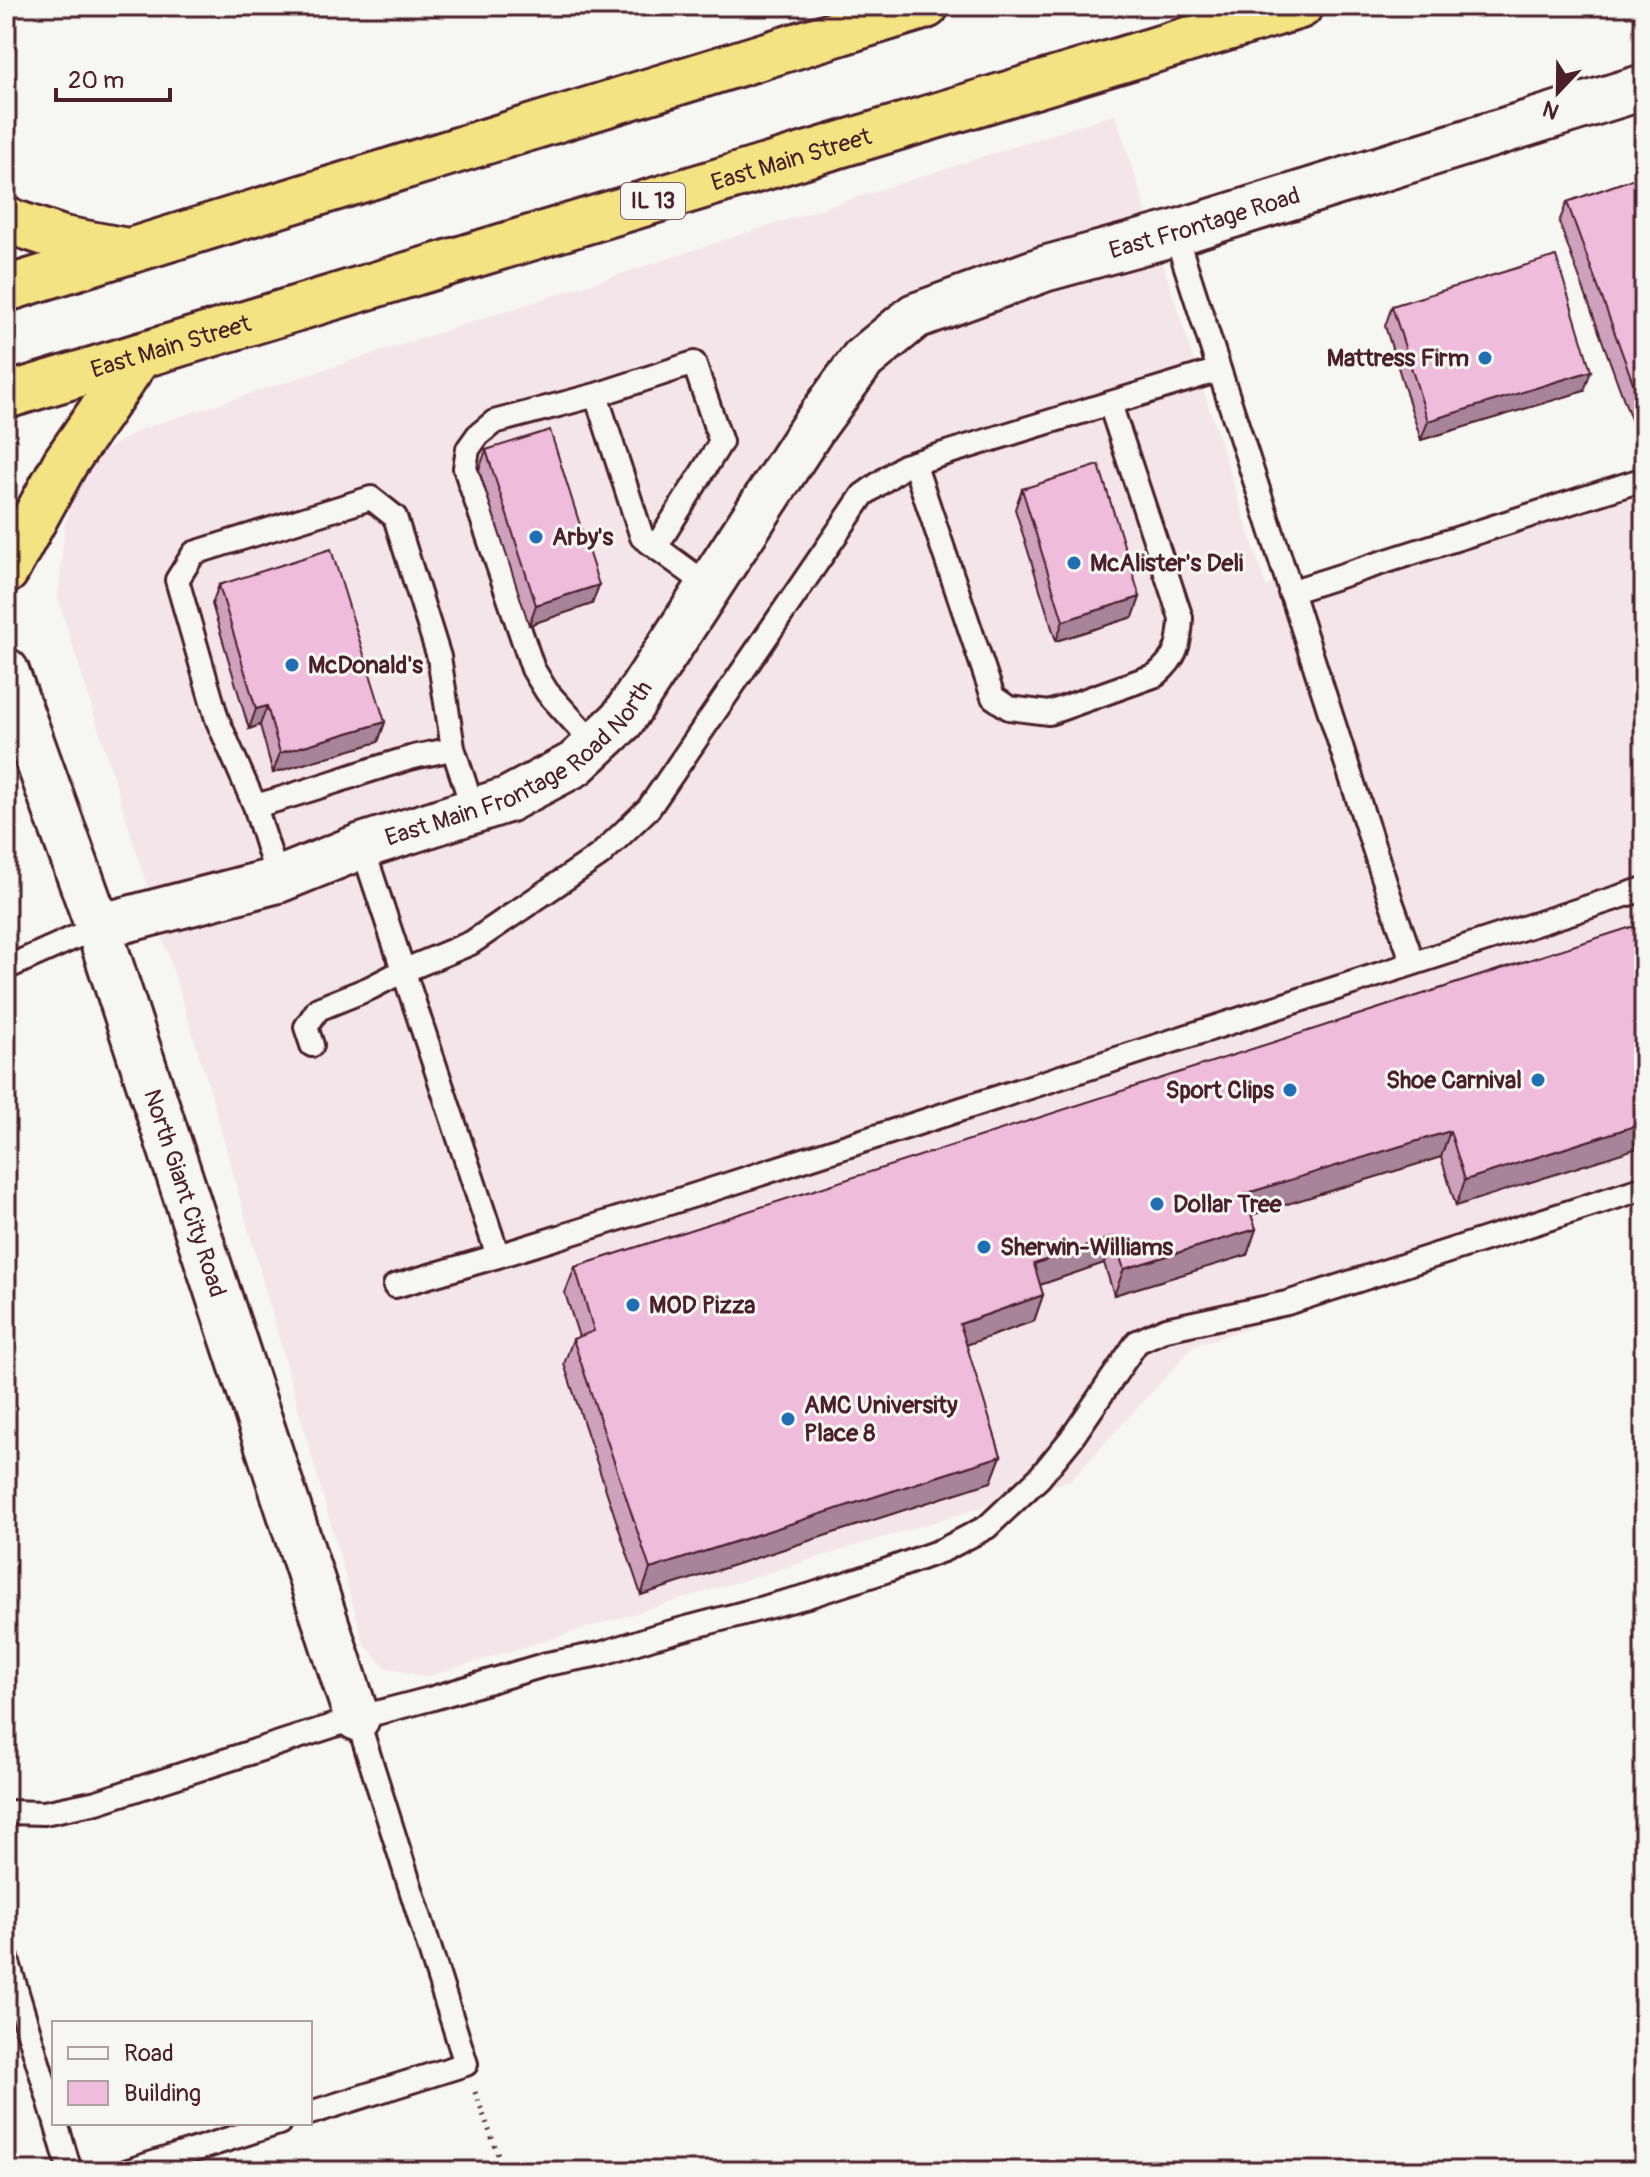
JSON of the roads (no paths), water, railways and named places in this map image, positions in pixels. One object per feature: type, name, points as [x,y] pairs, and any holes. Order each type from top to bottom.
[{"type":"highway","points":[[6,289],[926,6]]},
{"type":"highway","name":"East Main Street","points":[[6,396],[1300,6]]},
{"type":"highway","points":[[6,220],[63,239],[129,251]]},
{"type":"highway","points":[[6,571],[65,463],[139,356]]},
{"type":"street","name":"East Frontage Road","points":[[811,430],[863,359],[915,316],[1044,269],[1175,233],[1644,87]]},
{"type":"street","name":"East Main Frontage Road North","points":[[98,927],[278,880],[362,846],[507,800],[575,764],[622,720],[811,430]]},
{"type":"street","name":"North Giant City Road","points":[[6,671],[98,927],[357,1718]]},
{"type":"lane","points":[[1175,233],[1413,963]]},
{"type":"lane","points":[[595,745],[547,692],[533,669],[465,468],[468,449],[478,435],[494,422],[596,395],[694,363],[721,442],[656,547]]},
{"type":"lane","points":[[312,1045],[306,1027],[318,1009],[471,943],[600,855],[649,808],[863,495],[904,466],[1219,370]]},
{"type":"lane","points":[[596,395],[642,537],[709,586]]},
{"type":"lane","points":[[914,463],[993,697],[1009,708],[1049,713],[1156,675],[1169,663],[1180,642],[1181,618],[1110,404]]},
{"type":"lane","points":[[1290,592],[1644,479]]},
{"type":"lane","points":[[278,880],[255,806],[217,719],[177,580],[194,553],[371,498],[395,517],[439,657],[445,751],[474,812]]},
{"type":"lane","points":[[255,806],[299,795],[414,757],[445,751]]},
{"type":"lane","points":[[362,846],[498,1256]]},
{"type":"lane","points":[[395,1286],[695,1195],[1644,889]]},
{"type":"lane","points":[[6,968],[98,927]]},
{"type":"lane","points":[[6,1812],[44,1813],[97,1802],[357,1718],[547,1664],[600,1654],[808,1596],[943,1550],[987,1527],[1039,1478],[1071,1439],[1137,1342],[1166,1329],[1287,1303],[1644,1188]]},
{"type":"lane","points":[[312,2112],[466,2064],[357,1718]]},
{"type":"lane","points":[[6,1956],[52,2109]]},
{"type":"lane","points":[[57,2125],[70,2171]]},
{"type":"lane","points":[[128,2171],[273,2125]]},
{"type":"place","name":"Mattress Firm","points":[[1485,358]]},
{"type":"place","name":"Arby's","points":[[536,537]]},
{"type":"place","name":"McAlister's Deli","points":[[1074,563]]},
{"type":"place","name":"McDonald's","points":[[292,665]]},
{"type":"place","name":"Shoe Carnival","points":[[1538,1080]]},
{"type":"place","name":"Sport Clips","points":[[1290,1090]]},
{"type":"place","name":"Dollar Tree","points":[[1157,1204]]},
{"type":"place","name":"Sherwin-Williams","points":[[984,1247]]},
{"type":"place","name":"MOD Pizza","points":[[633,1305]]},
{"type":"place","name":"AMC University Place 8","points":[[788,1419]]}]
